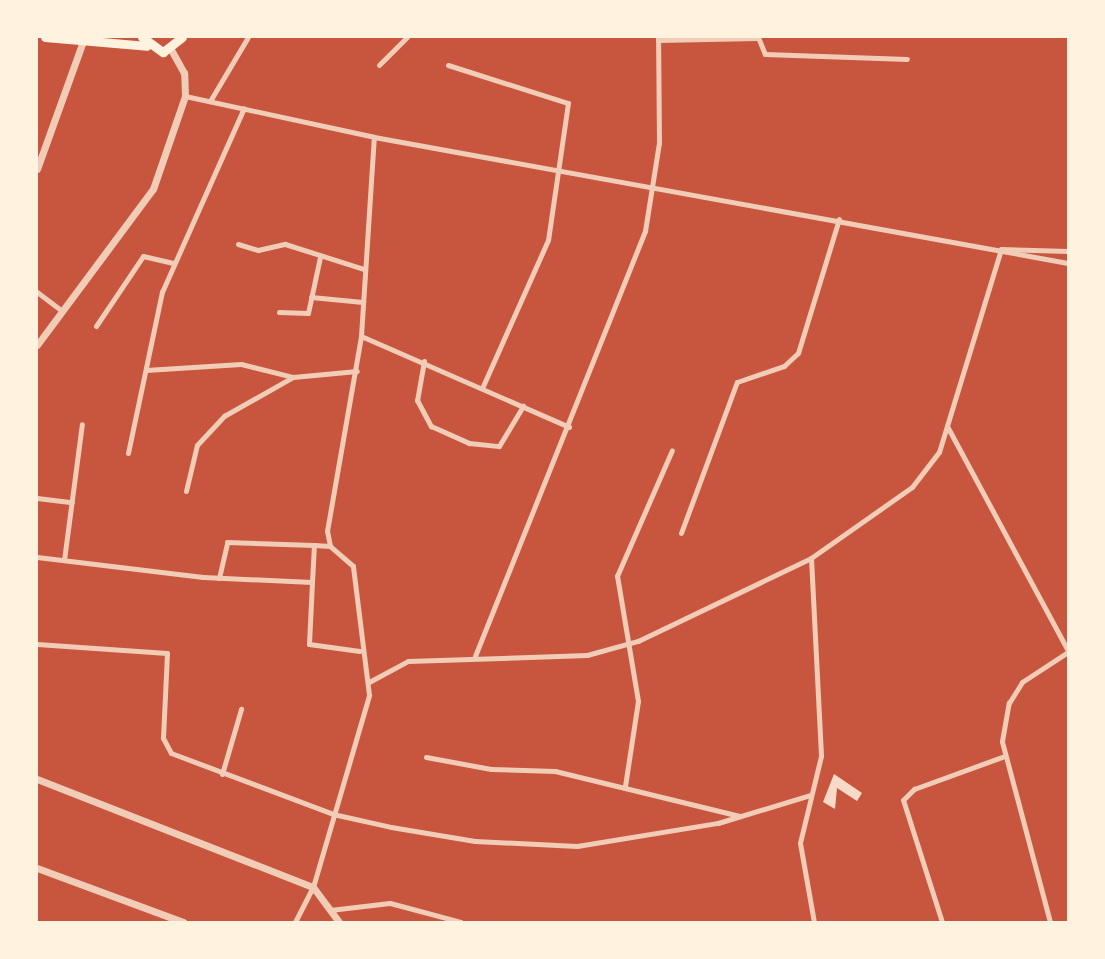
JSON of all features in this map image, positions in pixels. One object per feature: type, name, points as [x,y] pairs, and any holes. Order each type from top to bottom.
[{"type":"main road","points":[[45,37],[171,50],[182,37]]},
{"type":"main road","points":[[142,37],[147,46]]},
{"type":"street","points":[[210,101],[248,37]]},
{"type":"street","points":[[379,65],[407,37]]},
{"type":"street","points":[[475,656],[569,427],[656,186],[658,38],[758,37],[765,54],[907,59]]},
{"type":"street","points":[[37,169],[41,147],[83,40]]},
{"type":"street","points":[[37,345],[153,189],[185,96],[184,73],[171,50]]},
{"type":"street","points":[[447,65],[508,89],[564,99],[562,172],[548,240],[482,388]]},
{"type":"street","points":[[185,96],[374,137],[562,172],[656,186],[1001,249],[1068,251]]},
{"type":"street","points":[[128,453],[173,263],[244,108]]},
{"type":"street","points":[[330,546],[327,531],[361,336],[374,137]]},
{"type":"street","points":[[681,533],[737,382],[783,366],[799,354],[839,219]]},
{"type":"street","points":[[238,244],[258,250],[285,244],[364,269]]},
{"type":"street","points":[[1001,249],[1014,257],[1068,263]]},
{"type":"street","points":[[369,682],[396,664],[475,656],[540,660],[625,644],[811,558],[912,487],[939,452],[1001,249]]},
{"type":"street","points":[[96,326],[143,256],[173,263]]},
{"type":"street","points":[[279,312],[308,313],[320,257]]},
{"type":"street","points":[[37,292],[61,311]]},
{"type":"street","points":[[311,297],[363,302]]},
{"type":"street","points":[[361,336],[424,361],[569,427]]},
{"type":"street","points":[[424,361],[419,410],[440,430],[480,446],[499,446],[523,406]]},
{"type":"street","points":[[146,370],[241,364],[293,377],[357,371]]},
{"type":"street","points":[[186,491],[200,438],[224,416],[293,377]]},
{"type":"street","points":[[64,560],[82,424]]},
{"type":"street","points":[[947,426],[1068,652],[1022,682],[1009,703],[1002,757],[1050,922]]},
{"type":"street","points":[[625,786],[638,717],[625,644],[617,576],[672,450]]},
{"type":"street","points":[[37,498],[72,502]]},
{"type":"street","points":[[219,578],[227,542],[330,546],[353,566],[360,651],[369,682],[313,887],[295,922]]},
{"type":"street","points":[[314,545],[309,644],[360,651]]},
{"type":"street","points":[[37,556],[219,578],[312,582]]},
{"type":"street","points":[[811,558],[822,733],[800,843],[814,922]]},
{"type":"street","points":[[37,644],[167,653],[165,747],[222,774],[334,814],[463,839],[555,846],[743,817],[810,796]]},
{"type":"street","points":[[222,774],[241,709]]},
{"type":"street","points":[[426,757],[491,769],[555,771],[743,817]]},
{"type":"street","points":[[942,922],[903,800],[914,789],[1002,757]]},
{"type":"street","points":[[37,779],[313,887],[339,922]]},
{"type":"street","points":[[37,868],[167,920],[183,922]]},
{"type":"street","points":[[330,910],[390,903],[461,922]]},
{"type":"building","points":[[834,774],[862,793],[857,801],[837,788],[835,809],[823,802]]}]
